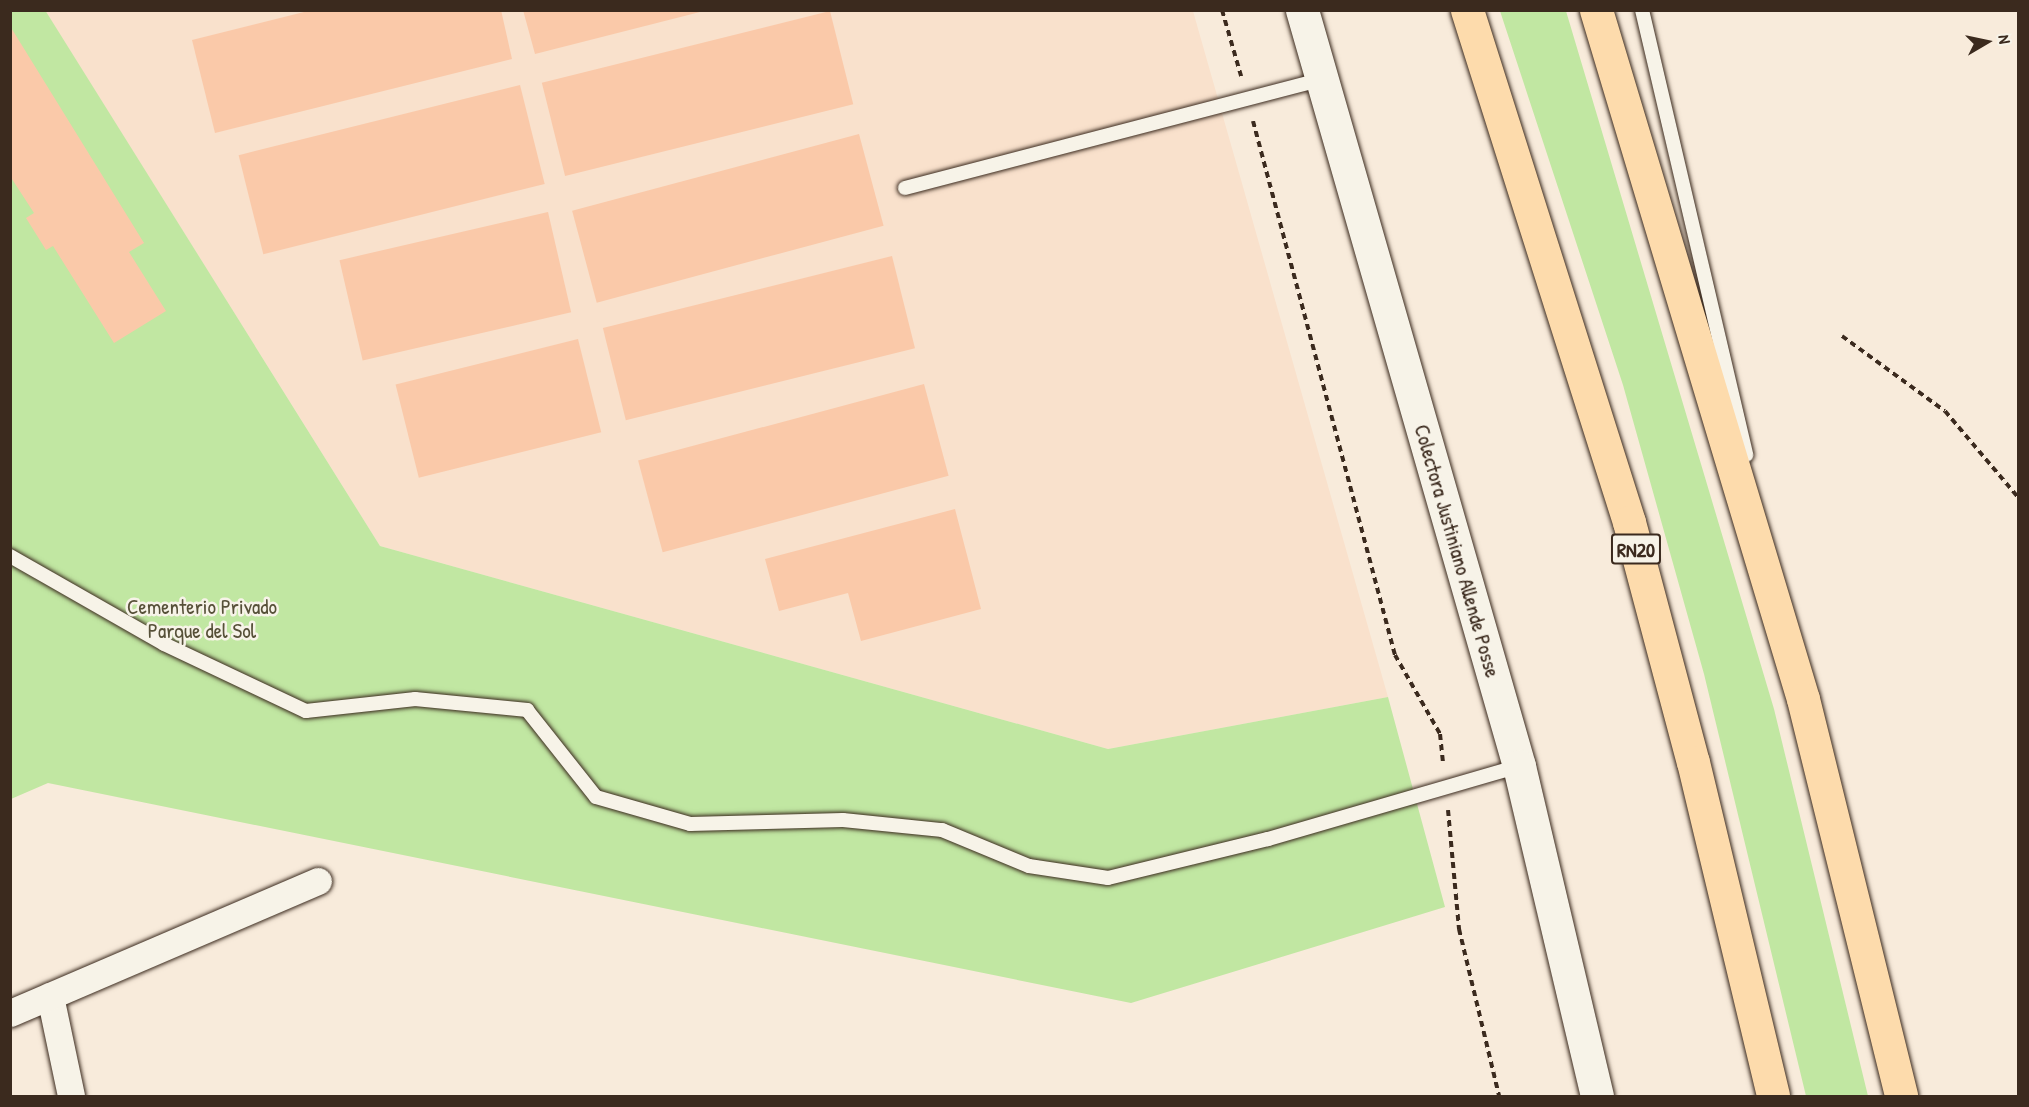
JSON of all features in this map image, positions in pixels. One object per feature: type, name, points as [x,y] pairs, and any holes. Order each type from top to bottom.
[{"type":"highway","name":"RN20","points":[[1467,10],[1629,522],[1693,762],[1773,1096]]},
{"type":"highway","points":[[1596,10],[1801,691],[1900,1096]]},
{"type":"main road","name":"Colectora Justiniano Allende Posse","points":[[1302,10],[1519,766],[1597,1096]]},
{"type":"street","points":[[10,1013],[318,881]]},
{"type":"street","points":[[50,996],[71,1096]]},
{"type":"lane","points":[[1642,10],[1801,691]]},
{"type":"lane","points":[[905,188],[1246,95],[1322,79]]},
{"type":"lane","points":[[10,556],[164,644],[306,711],[415,699],[527,710],[596,797],[690,824],[843,820],[942,830],[1029,866],[1108,878],[1447,789],[1519,766]]},
{"type":"path","points":[[1222,10],[1395,655],[1440,734],[1459,929],[1499,1096]]},
{"type":"path","points":[[1842,336],[1945,411],[2019,497]]},
{"type":"shaded area","points":[[45,11],[1193,11],[1388,697],[1108,749],[380,546]]},
{"type":"green space","name":"Cementerio Privado Parque del Sol","points":[[45,10],[380,546],[1108,749],[1388,697],[1445,907],[1131,1003],[48,783],[11,799],[10,11]]},
{"type":"green space","points":[[1500,11],[1566,11],[1774,709],[1868,1096],[1806,1096],[1704,674],[1623,385]]},
{"type":"building","points":[[312,10],[501,10],[512,59],[215,133],[192,40]]},
{"type":"building","points":[[523,10],[704,10],[704,11],[535,54]]},
{"type":"building","points":[[830,11],[853,104],[565,176],[542,83]]},
{"type":"building","points":[[10,26],[144,243],[129,252],[166,311],[114,343],[53,246],[46,250],[26,218],[34,213],[10,176]]},
{"type":"building","points":[[520,85],[545,184],[263,254],[239,155]]},
{"type":"building","points":[[859,134],[884,226],[597,303],[572,211]]},
{"type":"building","points":[[548,212],[571,312],[363,360],[339,260]]},
{"type":"building","points":[[892,256],[915,348],[626,420],[603,328]]},
{"type":"building","points":[[578,339],[601,432],[419,478],[396,384]]},
{"type":"building","points":[[924,384],[949,476],[663,552],[638,461]]},
{"type":"building","points":[[955,509],[981,609],[861,641],[848,593],[779,611],[765,559]]}]
